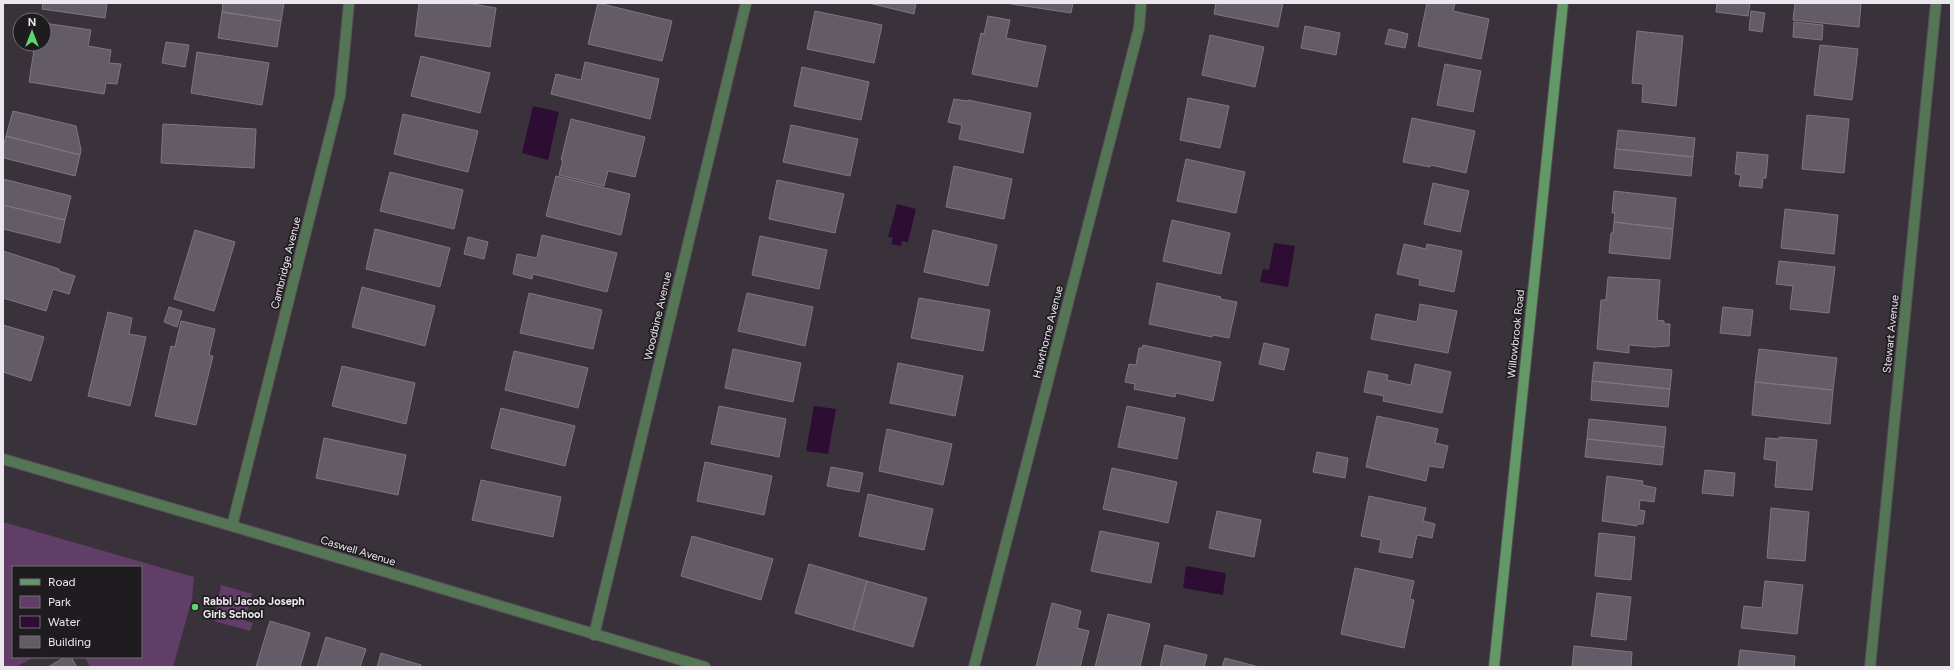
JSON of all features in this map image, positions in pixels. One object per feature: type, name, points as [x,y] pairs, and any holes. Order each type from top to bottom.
[{"type":"street","name":"Cambridge Avenue","points":[[232,526],[340,96],[349,3]]},
{"type":"street","name":"Woodbine Avenue","points":[[594,635],[746,3]]},
{"type":"street","name":"Hawthorne Avenue","points":[[974,667],[1137,36],[1141,3]]},
{"type":"street","name":"Willowbrook Road","points":[[1494,667],[1563,3]]},
{"type":"street","name":"Stewart Avenue","points":[[1870,667],[1936,3]]},
{"type":"street","name":"Caswell Avenue","points":[[3,459],[705,667]]},
{"type":"green space","points":[[3,522],[194,577],[192,599],[173,667],[90,667],[86,658],[142,658],[142,566],[12,566],[12,658],[32,658],[16,667],[3,667]]},
{"type":"green space","points":[[221,585],[252,594],[245,621],[253,623],[250,631],[214,621]]},
{"type":"water","points":[[533,106],[559,112],[548,160],[522,153]]},
{"type":"water","points":[[897,204],[916,209],[908,242],[902,241],[901,246],[891,244],[893,238],[888,237]]},
{"type":"water","points":[[1274,243],[1295,246],[1288,287],[1260,282],[1263,269],[1269,270]]},
{"type":"water","points":[[814,406],[836,409],[828,454],[806,451]]},
{"type":"water","points":[[1186,566],[1226,573],[1223,595],[1183,588]]},
{"type":"building","points":[[43,3],[107,3],[105,18],[42,9]]},
{"type":"building","points":[[223,3],[284,3],[281,21],[222,12]]},
{"type":"building","points":[[419,3],[467,3],[496,8],[490,47],[415,36]]},
{"type":"building","points":[[598,3],[672,21],[662,61],[588,44]]},
{"type":"building","points":[[869,3],[916,3],[914,14]]},
{"type":"building","points":[[1005,3],[1073,3],[1071,13]]},
{"type":"building","points":[[1216,3],[1283,3],[1278,27],[1214,14]]},
{"type":"building","points":[[1427,3],[1455,3],[1453,11],[1489,19],[1481,59],[1418,46]]},
{"type":"building","points":[[1717,3],[1750,3],[1748,16],[1716,12]]},
{"type":"building","points":[[1795,3],[1861,3],[1859,27],[1793,20]]},
{"type":"building","points":[[815,11],[882,25],[874,63],[807,49]]},
{"type":"building","points":[[1751,11],[1765,13],[1762,32],[1749,30]]},
{"type":"building","points":[[222,12],[281,21],[277,47],[218,38]]},
{"type":"building","points":[[988,16],[1010,20],[1006,38],[1046,46],[1037,87],[972,74],[981,33],[984,34]]},
{"type":"building","points":[[1794,22],[1823,25],[1822,40],[1793,37]]},
{"type":"building","points":[[52,24],[91,30],[88,46],[111,50],[109,63],[121,64],[117,84],[106,83],[104,94],[29,82],[34,52],[52,52]]},
{"type":"building","points":[[1305,26],[1340,33],[1336,55],[1301,48]]},
{"type":"building","points":[[1389,29],[1408,34],[1405,48],[1385,44]]},
{"type":"building","points":[[1637,31],[1683,36],[1676,106],[1642,102],[1643,84],[1632,83]]},
{"type":"building","points":[[1210,35],[1264,47],[1255,87],[1202,75]]},
{"type":"building","points":[[166,42],[189,45],[185,67],[162,63]]},
{"type":"building","points":[[1820,45],[1858,49],[1852,100],[1814,95]]},
{"type":"building","points":[[197,52],[269,63],[262,105],[191,93]]},
{"type":"building","points":[[421,56],[490,73],[480,113],[411,96]]},
{"type":"building","points":[[585,62],[659,79],[650,119],[551,94],[556,74],[581,80]]},
{"type":"building","points":[[1445,64],[1481,71],[1473,112],[1437,105]]},
{"type":"building","points":[[802,67],[869,82],[861,120],[794,106]]},
{"type":"building","points":[[1188,98],[1229,106],[1220,148],[1180,140]]},
{"type":"building","points":[[954,99],[968,100],[1031,113],[1023,153],[959,139],[962,125],[948,122]]},
{"type":"building","points":[[13,111],[76,126],[81,150],[80,155],[6,136]]},
{"type":"building","points":[[403,114],[478,131],[468,172],[394,154]]},
{"type":"building","points":[[1807,115],[1849,119],[1844,173],[1802,169]]},
{"type":"building","points":[[1412,118],[1475,131],[1466,173],[1431,165],[1430,167],[1403,162]]},
{"type":"building","points":[[571,119],[645,137],[635,177],[608,171],[604,186],[559,175]]},
{"type":"building","points":[[163,124],[256,129],[254,168],[161,163]]},
{"type":"building","points":[[791,125],[858,139],[850,176],[783,162]]},
{"type":"building","points":[[1618,130],[1695,138],[1693,157],[1616,149]]},
{"type":"building","points":[[6,136],[80,155],[75,176],[4,158],[3,148]]},
{"type":"building","points":[[1616,149],[1693,157],[1691,176],[1614,168]]},
{"type":"building","points":[[1737,152],[1768,155],[1766,178],[1763,178],[1762,188],[1739,186],[1741,175],[1735,174]]},
{"type":"building","points":[[1186,159],[1245,172],[1236,213],[1177,201]]},
{"type":"building","points":[[954,166],[1012,179],[1004,219],[946,207]]},
{"type":"building","points":[[390,172],[463,190],[454,229],[380,211]]},
{"type":"building","points":[[556,176],[630,194],[621,235],[546,216]]},
{"type":"building","points":[[3,179],[71,196],[65,220],[3,205]]},
{"type":"building","points":[[777,180],[844,194],[835,233],[769,219]]},
{"type":"building","points":[[1433,183],[1469,191],[1460,232],[1424,224]]},
{"type":"building","points":[[1614,191],[1676,198],[1673,229],[1614,222],[1615,213],[1612,213]]},
{"type":"building","points":[[3,205],[65,220],[60,243],[3,229]]},
{"type":"building","points":[[1785,209],[1838,215],[1834,254],[1781,248]]},
{"type":"building","points":[[1172,220],[1230,233],[1221,274],[1163,261]]},
{"type":"building","points":[[1614,222],[1673,229],[1670,259],[1609,253],[1611,233],[1613,233]]},
{"type":"building","points":[[375,229],[450,248],[440,287],[366,269]]},
{"type":"building","points":[[195,230],[235,242],[214,311],[174,299]]},
{"type":"building","points":[[933,230],[997,245],[988,286],[924,272]]},
{"type":"building","points":[[542,235],[617,253],[607,292],[533,274],[532,279],[513,274],[517,254],[537,258]]},
{"type":"building","points":[[760,236],[827,250],[819,289],[752,275]]},
{"type":"building","points":[[468,237],[488,242],[484,259],[464,254]]},
{"type":"building","points":[[1404,244],[1426,249],[1427,244],[1462,251],[1454,292],[1419,285],[1420,279],[1397,274]]},
{"type":"building","points":[[3,251],[59,269],[59,271],[75,276],[69,294],[53,289],[46,311],[3,298]]},
{"type":"building","points":[[1779,261],[1835,267],[1829,313],[1790,309],[1793,286],[1776,284]]},
{"type":"building","points":[[1608,277],[1660,280],[1657,320],[1664,321],[1664,324],[1670,324],[1669,346],[1654,347],[1629,345],[1629,353],[1597,349],[1601,300],[1606,300]]},
{"type":"building","points":[[1157,283],[1237,302],[1229,338],[1213,335],[1212,337],[1149,324]]},
{"type":"building","points":[[362,287],[435,306],[425,346],[352,327]]},
{"type":"building","points":[[529,293],[602,310],[593,349],[520,333]]},
{"type":"building","points":[[747,293],[813,307],[805,346],[738,331]]},
{"type":"building","points":[[919,298],[990,310],[983,351],[911,338]]},
{"type":"building","points":[[1420,304],[1457,311],[1448,353],[1371,339],[1376,314],[1417,322]]},
{"type":"building","points":[[169,307],[182,311],[177,327],[164,322]]},
{"type":"building","points":[[1723,307],[1753,310],[1750,336],[1720,333]]},
{"type":"building","points":[[108,312],[132,318],[129,334],[146,337],[130,406],[88,396]]},
{"type":"building","points":[[181,321],[215,329],[209,355],[213,356],[196,425],[155,416],[171,346],[175,347]]},
{"type":"building","points":[[3,325],[44,337],[31,381],[3,372]]},
{"type":"building","points":[[1264,343],[1289,349],[1284,370],[1259,364]]},
{"type":"building","points":[[1143,345],[1221,362],[1213,401],[1176,393],[1175,397],[1134,389],[1135,384],[1125,382],[1129,364],[1136,365],[1139,348],[1142,348]]},
{"type":"building","points":[[733,349],[801,363],[793,402],[725,388]]},
{"type":"building","points":[[1759,349],[1837,358],[1833,390],[1755,382]]},
{"type":"building","points":[[514,351],[588,368],[578,408],[505,390]]},
{"type":"building","points":[[1594,362],[1672,370],[1670,389],[1592,381]]},
{"type":"building","points":[[898,363],[963,376],[955,416],[890,403]]},
{"type":"building","points":[[1415,364],[1451,372],[1442,413],[1383,401],[1384,396],[1364,392],[1368,371],[1388,375],[1387,380],[1411,385]]},
{"type":"building","points":[[342,366],[415,383],[406,424],[332,406]]},
{"type":"building","points":[[1592,381],[1670,389],[1668,407],[1591,400]]},
{"type":"building","points":[[1755,382],[1833,390],[1830,424],[1752,415]]},
{"type":"building","points":[[719,406],[786,419],[779,457],[711,444]]},
{"type":"building","points":[[1127,406],[1185,418],[1177,459],[1118,447]]},
{"type":"building","points":[[501,408],[575,426],[565,466],[491,448]]},
{"type":"building","points":[[1377,416],[1438,429],[1435,443],[1448,446],[1443,468],[1429,466],[1426,481],[1366,467]]},
{"type":"building","points":[[1589,419],[1666,427],[1664,447],[1587,439]]},
{"type":"building","points":[[887,429],[952,444],[943,485],[879,471]]},
{"type":"building","points":[[1779,437],[1817,440],[1812,490],[1775,487],[1777,461],[1764,459],[1766,438],[1779,439]]},
{"type":"building","points":[[324,438],[406,455],[398,495],[316,478]]},
{"type":"building","points":[[1587,439],[1664,447],[1662,465],[1585,457]]},
{"type":"building","points":[[1317,452],[1348,458],[1345,478],[1313,472]]},
{"type":"building","points":[[705,462],[772,476],[764,515],[697,501]]},
{"type":"building","points":[[831,467],[863,473],[859,492],[827,486]]},
{"type":"building","points":[[1112,468],[1177,482],[1168,523],[1103,509]]},
{"type":"building","points":[[1705,470],[1735,473],[1733,496],[1702,493]]},
{"type":"building","points":[[1607,476],[1643,481],[1642,485],[1656,488],[1654,502],[1640,500],[1639,510],[1645,511],[1643,524],[1637,524],[1637,526],[1602,521]]},
{"type":"building","points":[[481,480],[561,497],[553,537],[472,520]]},
{"type":"building","points":[[868,494],[933,509],[924,550],[859,536]]},
{"type":"building","points":[[1369,496],[1426,508],[1423,521],[1435,524],[1432,538],[1417,535],[1412,558],[1379,552],[1381,540],[1361,536]]},
{"type":"building","points":[[1771,508],[1809,512],[1805,561],[1767,558]]},
{"type":"building","points":[[1217,511],[1261,520],[1254,557],[1209,548]]},
{"type":"building","points":[[1100,531],[1159,543],[1151,583],[1091,571]]},
{"type":"building","points":[[1599,533],[1635,537],[1631,580],[1595,576]]},
{"type":"building","points":[[692,536],[773,559],[761,600],[681,576]]},
{"type":"building","points":[[809,564],[867,581],[853,630],[795,613]]},
{"type":"building","points":[[1355,568],[1414,581],[1410,599],[1414,600],[1404,648],[1341,634]]},
{"type":"building","points":[[867,581],[927,598],[913,647],[853,630]]},
{"type":"building","points":[[1765,581],[1803,585],[1797,634],[1741,628],[1744,606],[1762,608]]},
{"type":"building","points":[[1597,593],[1631,597],[1626,640],[1591,636]]},
{"type":"building","points":[[1052,603],[1081,611],[1077,628],[1089,631],[1080,667],[1036,667]]},
{"type":"building","points":[[1108,614],[1150,624],[1140,667],[1095,667]]},
{"type":"building","points":[[270,621],[310,633],[300,667],[256,667]]},
{"type":"building","points":[[326,637],[366,649],[360,667],[317,667]]},
{"type":"building","points":[[1165,645],[1207,655],[1204,667],[1160,667]]},
{"type":"building","points":[[1574,646],[1632,652],[1631,667],[1572,667]]},
{"type":"building","points":[[1740,650],[1795,656],[1794,667],[1738,667]]},
{"type":"building","points":[[381,653],[421,665],[420,667],[377,667]]},
{"type":"building","points":[[63,658],[72,658],[77,667],[48,667]]},
{"type":"building","points":[[1225,658],[1259,667],[1222,667]]},
{"type":"place","name":"Rabbi Jacob Joseph Girls School","points":[[195,607]]}]
